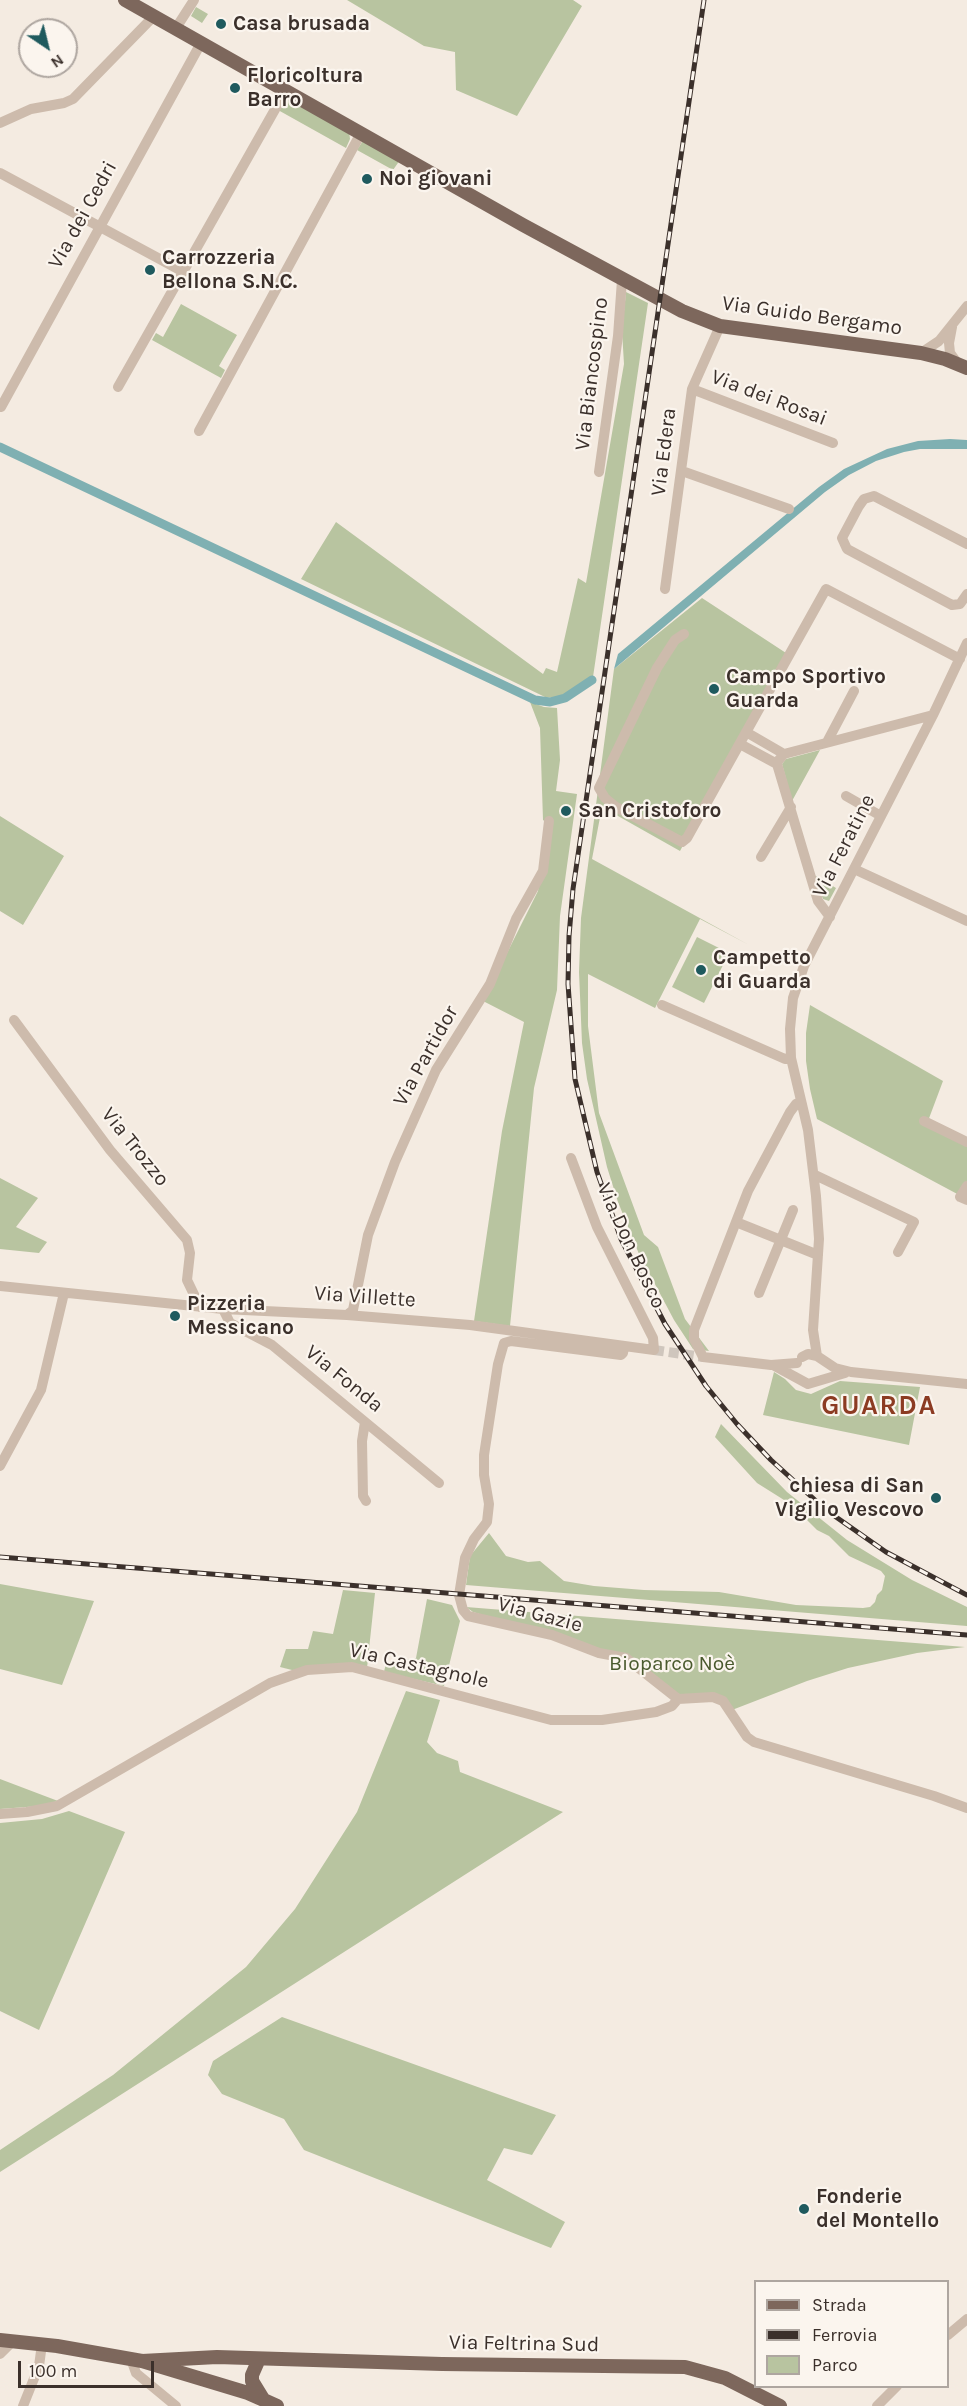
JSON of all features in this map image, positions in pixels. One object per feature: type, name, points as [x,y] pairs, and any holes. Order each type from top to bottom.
[{"type":"main road","name":"Via Guido Bergamo","points":[[125,0],[672,307],[720,326],[921,353],[962,366]]},
{"type":"main road","points":[[6,2341],[57,2346],[136,2360],[233,2388],[277,2406]]},
{"type":"main road","name":"Via Feltrina Sud","points":[[136,2360],[217,2357],[442,2364],[685,2367],[724,2378],[780,2406]]},
{"type":"main road","points":[[260,2359],[252,2375],[252,2381],[263,2399]]},
{"type":"street","points":[[176,28],[194,0]]},
{"type":"street","points":[[0,123],[31,110],[73,99],[154,16]]},
{"type":"street","name":"Via dei Cedri","points":[[1,407],[201,43]]},
{"type":"street","points":[[118,387],[286,90]]},
{"type":"street","points":[[199,431],[298,245],[361,133]]},
{"type":"street","points":[[0,173],[182,272]]},
{"type":"street","name":"Via Biancospino","points":[[599,472],[618,336],[622,280]]},
{"type":"street","points":[[921,353],[931,348],[967,306]]},
{"type":"street","name":"Via Edera","points":[[665,589],[692,389],[720,326]]},
{"type":"street","points":[[952,326],[950,353],[962,366]]},
{"type":"street","name":"Via dei Rosai","points":[[692,389],[833,443]]},
{"type":"street","points":[[682,471],[789,509]]},
{"type":"street","points":[[967,544],[874,496],[864,499],[842,538],[847,549],[952,605],[960,604],[967,594]]},
{"type":"street","points":[[684,634],[675,640],[657,668],[637,715],[599,788],[601,793],[616,807],[682,842],[687,838],[826,589],[960,659]]},
{"type":"street","name":"Via Feratine","points":[[820,1358],[813,1330],[818,1255],[814,1175],[808,1130],[791,1058],[790,1029],[796,988],[804,966],[967,645]]},
{"type":"street","points":[[827,742],[854,691]]},
{"type":"street","points":[[777,764],[784,754],[933,715]]},
{"type":"street","points":[[746,732],[784,754]]},
{"type":"street","points":[[740,744],[777,764],[818,901],[830,917]]},
{"type":"street","points":[[846,796],[881,816]]},
{"type":"street","points":[[761,856],[790,807]]},
{"type":"street","name":"Via Partidor","points":[[347,1315],[353,1310],[368,1235],[394,1162],[436,1070],[489,984],[516,919],[543,871],[549,821]]},
{"type":"street","points":[[854,869],[967,921]]},
{"type":"street","points":[[662,1005],[785,1059],[791,1058]]},
{"type":"street","name":"Via Trozzo","points":[[14,1020],[110,1150],[187,1239],[190,1253],[187,1280],[200,1306]]},
{"type":"street","points":[[801,1102],[796,1104],[790,1112],[735,1222],[694,1330],[694,1339],[703,1357],[771,1365],[799,1360],[808,1354],[820,1358],[835,1368],[850,1372],[967,1384]]},
{"type":"street","points":[[924,1121],[967,1142]]},
{"type":"street","name":"Via Don Bosco","points":[[571,1158],[597,1227],[653,1338],[654,1350]]},
{"type":"street","points":[[814,1175],[914,1222],[898,1251]]},
{"type":"street","points":[[967,1186],[960,1197],[967,1200]]},
{"type":"street","points":[[759,1293],[793,1210]]},
{"type":"street","points":[[741,1224],[818,1255]]},
{"type":"street","name":"Via Villette","points":[[0,1286],[223,1309],[470,1324],[506,1331],[654,1350]]},
{"type":"street","points":[[0,1466],[41,1390],[64,1293]]},
{"type":"street","name":"Via Fonda","points":[[223,1309],[230,1323],[272,1345],[439,1483]]},
{"type":"street","name":"Via Feratine","points":[[799,1360],[813,1330]]},
{"type":"street","name":"Via Gazie","points":[[624,1347],[621,1355],[510,1341],[504,1343],[498,1364],[484,1455],[484,1475],[489,1504],[487,1522],[474,1539],[465,1558],[460,1603],[468,1616],[552,1635],[599,1653],[626,1658],[678,1699]]},
{"type":"street","points":[[819,1381],[825,1371],[820,1358]]},
{"type":"street","points":[[799,1360],[796,1371],[799,1379]]},
{"type":"street","points":[[771,1365],[808,1384],[850,1372]]},
{"type":"street","points":[[365,1422],[362,1441],[363,1496],[366,1501]]},
{"type":"street","name":"Via Castagnole","points":[[0,1814],[57,1806],[270,1683],[288,1675],[323,1668],[352,1667],[551,1720],[602,1720],[656,1712],[672,1706],[678,1699]]},
{"type":"street","points":[[678,1699],[714,1697],[723,1701],[747,1737],[754,1742],[967,1808]]},
{"type":"street","points":[[949,2334],[967,2319]]},
{"type":"street","points":[[0,2354],[6,2341]]},
{"type":"street","points":[[23,2406],[39,2366],[42,2344]]},
{"type":"street","points":[[136,2360],[136,2373],[176,2406]]},
{"type":"street","points":[[877,2406],[895,2388]]},
{"type":"green space","points":[[347,0],[573,0],[582,6],[517,116],[456,90],[455,52],[424,46]]},
{"type":"green space","points":[[196,7],[208,14],[202,23],[191,16]]},
{"type":"green space","points":[[291,98],[349,131],[350,139],[346,148],[278,110],[283,101]]},
{"type":"green space","points":[[364,139],[400,160],[393,170],[357,150]]},
{"type":"green space","points":[[626,292],[648,303],[593,677],[566,695],[554,698],[545,697],[301,579],[336,522],[543,674],[546,668],[557,672],[578,578],[586,583],[624,364],[622,331]]},
{"type":"green space","points":[[181,304],[237,335],[219,366],[225,370],[221,378],[152,340],[156,333],[163,337]]},
{"type":"green space","points":[[702,598],[786,653],[680,851],[602,807],[592,859],[749,945],[700,919],[655,1008],[588,974],[588,1026],[599,1113],[644,1235],[658,1247],[685,1319],[709,1351],[693,1349],[674,1320],[639,1254],[618,1202],[607,1167],[587,1079],[582,1043],[579,972],[581,918],[614,669]]},
{"type":"green space","points":[[530,702],[544,707],[557,708],[560,760],[556,791],[577,794],[560,916],[557,990],[534,1088],[510,1326],[474,1321],[502,1131],[524,1022],[483,1001],[538,891],[547,823],[543,820],[540,728]]},
{"type":"green space","points":[[820,750],[792,801],[782,764],[786,759]]},
{"type":"green space","points":[[0,816],[64,856],[23,925],[0,911]]},
{"type":"green space","points":[[814,875],[836,888],[829,901],[823,899]]},
{"type":"green space","name":"Campetto di Guarda","points":[[697,937],[729,953],[704,1003],[672,987]]},
{"type":"green space","points":[[810,1005],[943,1081],[928,1121],[967,1141],[967,1188],[961,1196],[817,1119],[806,1061],[806,1033]]},
{"type":"green space","points":[[0,1178],[38,1198],[16,1227],[47,1242],[39,1253],[0,1249]]},
{"type":"green space","points":[[774,1372],[796,1390],[811,1394],[840,1381],[920,1387],[909,1445],[763,1415]]},
{"type":"green space","points":[[721,1424],[787,1492],[847,1540],[912,1580],[967,1607],[967,1626],[466,1585],[470,1556],[489,1533],[506,1556],[528,1562],[540,1561],[564,1581],[644,1590],[719,1592],[796,1605],[870,1607],[882,1590],[885,1576],[881,1571],[849,1556],[829,1536],[817,1530],[792,1505],[757,1483],[715,1437]]},
{"type":"green space","points":[[0,1584],[94,1601],[62,1685],[0,1669]]},
{"type":"green space","points":[[343,1590],[375,1593],[367,1668],[292,1670],[280,1667],[286,1649],[308,1649],[313,1631],[333,1634]]},
{"type":"green space","points":[[427,1599],[452,1605],[460,1621],[444,1686],[384,1672],[386,1663],[416,1658]]},
{"type":"green space","name":"Bioparco Noè","points":[[466,1607],[965,1647],[917,1653],[848,1668],[732,1710],[727,1702],[681,1697],[634,1662],[473,1612]]},
{"type":"green space","points":[[406,1691],[440,1700],[427,1742],[437,1753],[458,1761],[460,1772],[563,1812],[0,2172],[0,2150],[113,2075],[246,1967],[295,1909],[357,1812]]},
{"type":"green space","points":[[0,1779],[58,1801],[40,1806],[0,1809]]},
{"type":"green space","points":[[69,1811],[125,1832],[39,2030],[0,2011],[0,1823],[42,1819]]},
{"type":"green space","points":[[282,2017],[556,2115],[532,2155],[504,2148],[487,2180],[565,2222],[551,2248],[304,2150],[284,2119],[222,2094],[208,2075],[213,2061]]},
{"type":"water","points":[[967,440],[967,449],[920,449],[904,452],[876,461],[849,475],[825,492],[614,669],[618,654],[819,487],[844,469],[887,449],[918,441]]},
{"type":"waterway","points":[[0,447],[535,700],[550,702],[565,698],[592,680]]},
{"type":"tunnel","points":[[654,1350],[703,1357]]},
{"type":"railway","points":[[704,0],[573,889],[568,984],[575,1079],[597,1172],[621,1239],[665,1324],[706,1386],[771,1460],[826,1510],[886,1552],[967,1595]]},
{"type":"railway","points":[[0,1557],[967,1635]]},
{"type":"place","name":"Casa brusada","points":[[221,24]]},
{"type":"place","name":"Floricoltura Barro","points":[[235,88]]},
{"type":"place","name":"Noi giovani","points":[[367,179]]},
{"type":"place","name":"Carrozzeria Bellona S.N.C.","points":[[150,270]]},
{"type":"place","name":"Campo Sportivo Guarda","points":[[714,689]]},
{"type":"place","name":"San Cristoforo","points":[[566,811]]},
{"type":"place","name":"Campetto di Guarda","points":[[701,970]]},
{"type":"place","name":"Pizzeria Messicano","points":[[175,1316]]},
{"type":"place","name":"chiesa di San Vigilio Vescovo","points":[[936,1498]]},
{"type":"place","name":"Fonderie del Montello","points":[[804,2209]]},
{"type":"district","name":"GUARDA","points":[[879,1406]]}]
